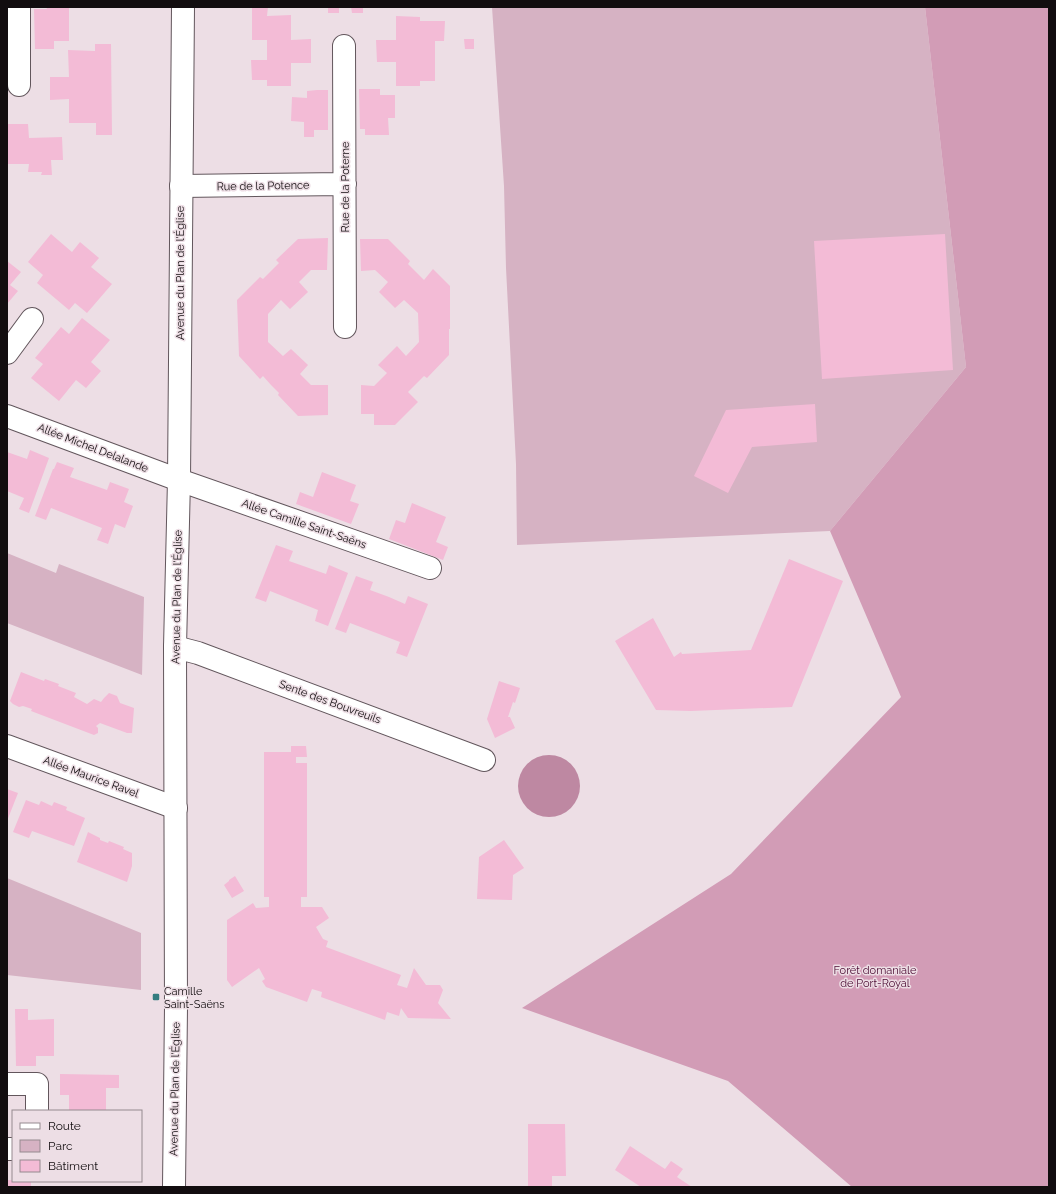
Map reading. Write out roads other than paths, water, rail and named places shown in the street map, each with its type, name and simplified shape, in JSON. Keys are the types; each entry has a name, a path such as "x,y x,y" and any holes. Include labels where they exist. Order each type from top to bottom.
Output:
{"street":[{"path":"19,85 20,7"},
{"name":"Avenue du Plan de l'Église","path":"174,1187 176,1034 175,647 179,480 183,7"},
{"name":"Rue de la Poterne","path":"344,46 345,328"},
{"name":"Rue de la Potence","path":"181,186 345,184"},
{"path":"7,353 32,319"},
{"name":"Allée Michel Delalande","path":"7,416 179,480"},
{"name":"Allée Camille Saint-Saëns","path":"179,480 430,568"},
{"name":"Sente des Bouvreuils","path":"175,647 198,653 484,760"},
{"name":"Allée Maurice Ravel","path":"7,746 176,808"},
{"path":"7,1084 37,1084 37,1110"}],"place":[{"name":"Camille Saint-Saëns","path":"156,997"}],"park label":[{"name":"Forêt domaniale de Port-Royal","path":"875,976"}]}
